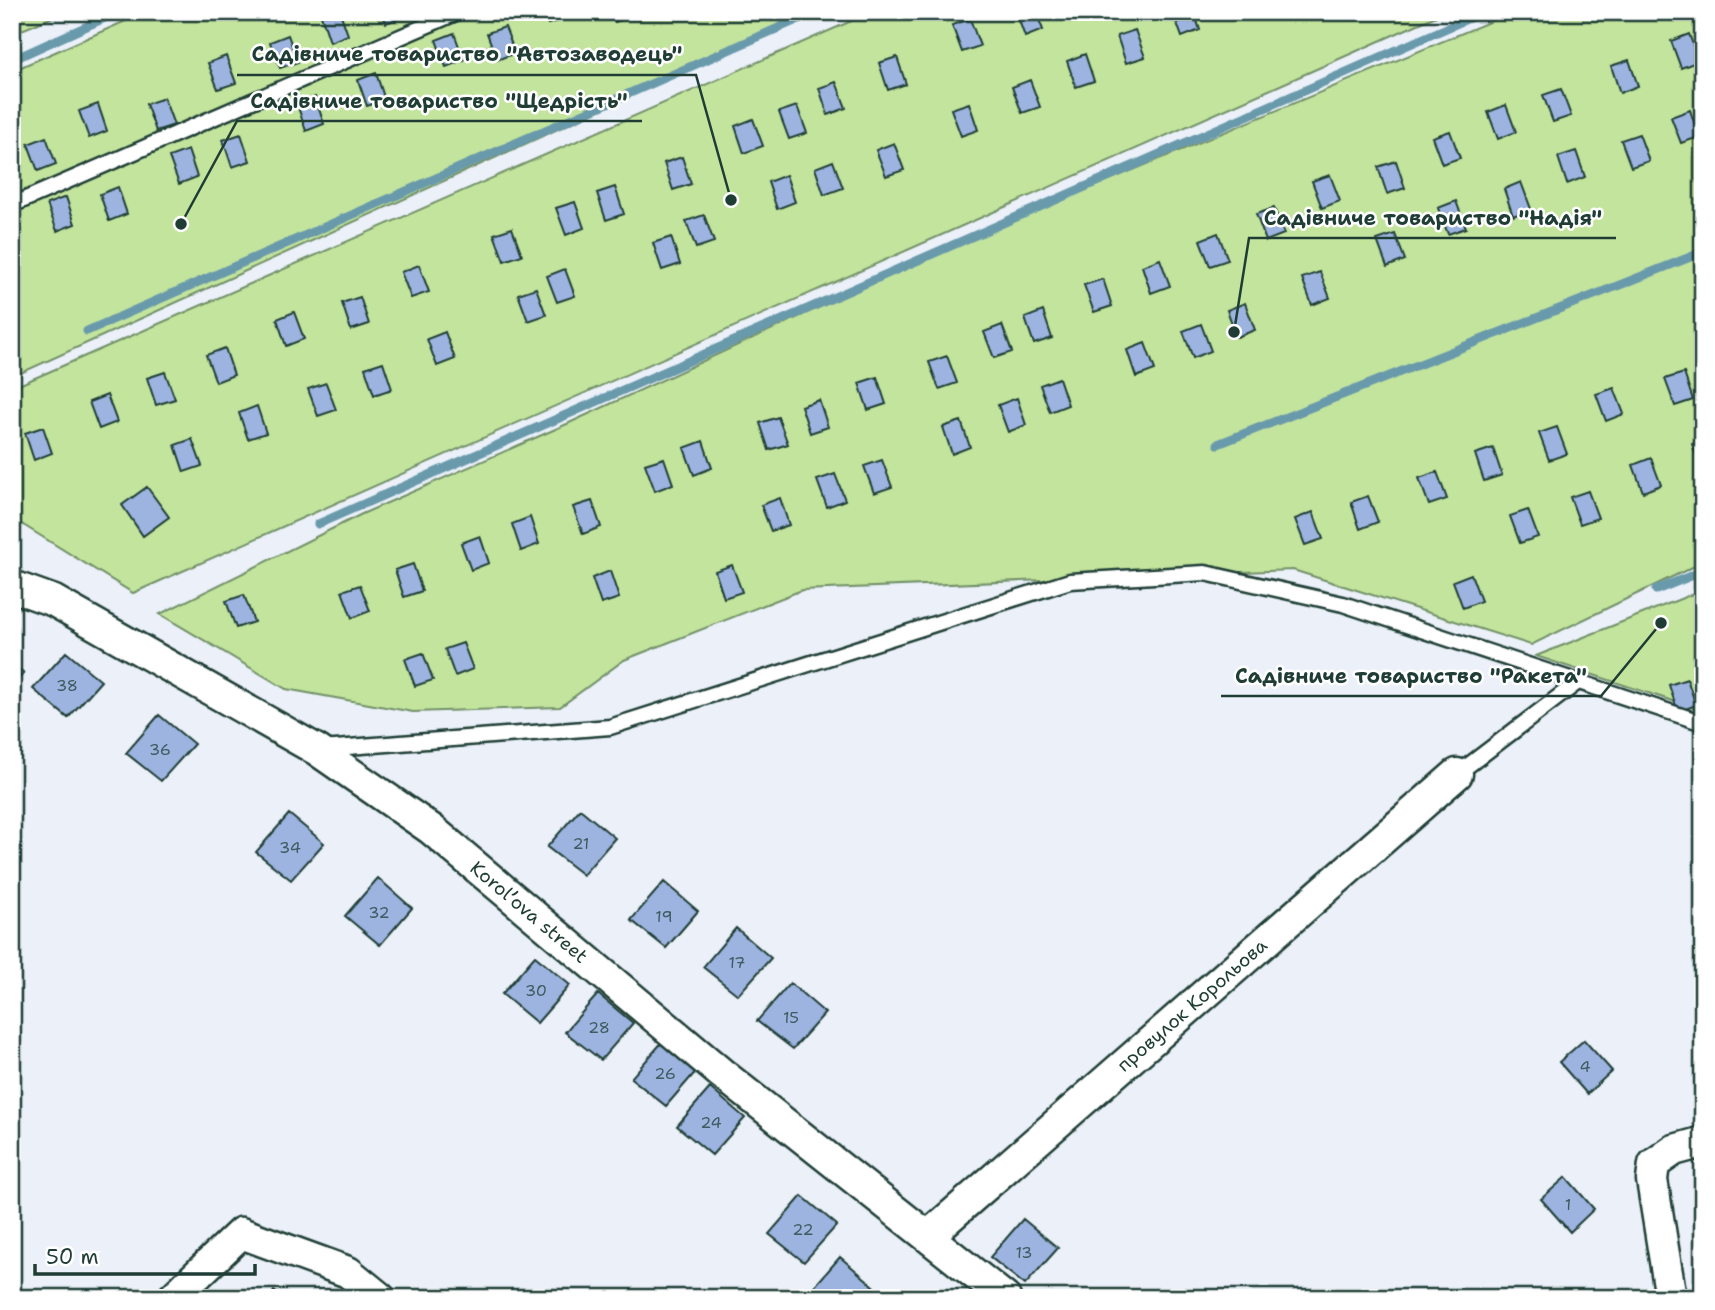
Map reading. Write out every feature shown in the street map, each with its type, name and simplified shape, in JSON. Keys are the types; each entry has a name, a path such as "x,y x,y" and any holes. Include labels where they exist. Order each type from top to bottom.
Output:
{"street":[{"name":"Korolʹova street","path":"12,586 54,601 317,750 431,829 721,1073 1005,1298"},
{"name":"провулок Корольова","path":"928,1236 1457,774"},
{"path":"1671,1298 1652,1180 1654,1164 1674,1150 1703,1142"},
{"path":"173,1298 241,1233 348,1272 380,1298"}],"lane":[{"path":"12,205 458,12"},
{"path":"317,750 610,726 1070,581 1191,573 1205,573 1343,604 1703,723"},
{"path":"1457,774 1578,682"}],"green space":[{"path":"12,12 65,12 12,34"},
{"path":"146,12 816,12 12,377 12,71"},
{"path":"872,12 1445,12 133,593 12,518 12,388"},
{"path":"1513,12 1703,12 1703,562 1531,645 1293,570 802,590 624,660 560,707 413,712 286,689 160,614 362,514 567,424 963,241"},
{"path":"1703,590 1703,711 1536,656"}],"building":[{"path":"340,12 348,35 330,42 321,15"},
{"path":"382,12 402,12 404,17 386,23"},
{"path":"544,12 565,12 567,18 548,24"},
{"path":"611,12 632,12 633,16 615,22"},
{"path":"1016,12 1036,12 1043,30 1025,37"},
{"path":"1173,12 1194,12 1200,30 1182,37"},
{"path":"970,19 980,46 962,52 952,25"},
{"path":"505,27 515,53 497,60 487,33"},
{"path":"1135,30 1145,57 1126,63 1117,36"},
{"path":"454,33 464,60 446,67 436,40"},
{"path":"1689,34 1699,61 1681,68 1671,41"},
{"path":"288,35 298,62 280,68 270,42"},
{"path":"1085,54 1094,81 1076,87 1067,61"},
{"path":"226,56 236,83 218,89 208,63"},
{"path":"897,57 906,84 888,90 879,63"},
{"path":"1629,60 1638,86 1620,93 1611,66"},
{"path":"376,73 385,100 367,106 358,80"},
{"path":"1030,80 1040,107 1022,113 1012,87"},
{"path":"836,82 846,108 828,115 819,88"},
{"path":"1561,89 1571,116 1553,122 1543,95"},
{"path":"315,97 324,124 306,131 297,104"},
{"path":"164,98 174,125 156,131 146,104"},
{"path":"969,103 978,130 961,136 951,109"},
{"path":"98,104 107,131 89,138 79,111"},
{"path":"1506,105 1516,132 1498,139 1488,112"},
{"path":"797,106 807,133 789,139 779,112"},
{"path":"1690,110 1699,137 1681,143 1671,117"},
{"path":"753,119 763,146 744,153 735,126"},
{"path":"1450,131 1460,158 1442,164 1432,137"},
{"path":"241,134 250,161 232,167 223,140"},
{"path":"1639,134 1649,161 1631,167 1621,140"},
{"path":"46,137 56,164 38,171 28,144"},
{"path":"894,143 904,170 886,176 876,150"},
{"path":"188,150 197,177 179,184 169,157"},
{"path":"1576,151 1585,177 1567,184 1558,157"},
{"path":"682,157 691,184 673,190 664,163"},
{"path":"833,161 843,188 824,195 815,168"},
{"path":"1396,161 1405,188 1387,194 1378,167"},
{"path":"786,175 795,202 777,209 768,182"},
{"path":"1330,175 1340,201 1322,208 1312,181"},
{"path":"1521,182 1531,209 1513,216 1504,189"},
{"path":"118,187 127,214 109,221 100,194"},
{"path":"615,187 624,214 606,220 597,193"},
{"path":"66,197 75,224 57,231 47,204"},
{"path":"1456,201 1466,228 1448,234 1438,208"},
{"path":"575,202 584,228 566,235 556,208"},
{"path":"1274,208 1284,234 1266,241 1256,214"},
{"path":"704,215 714,242 696,248 686,221"},
{"path":"512,228 522,255 504,261 494,234"},
{"path":"1218,233 1228,260 1210,266 1200,240"},
{"path":"1395,234 1405,260 1387,267 1377,240"},
{"path":"671,237 680,264 662,270 653,243"},
{"path":"1160,259 1170,286 1151,293 1142,266"},
{"path":"419,265 429,292 411,298 401,272"},
{"path":"565,269 575,296 557,302 547,276"},
{"path":"1320,272 1330,298 1312,305 1302,278"},
{"path":"1103,279 1112,306 1094,312 1084,285"},
{"path":"536,288 546,315 528,321 518,294"},
{"path":"360,297 369,324 351,330 342,303"},
{"path":"1245,303 1255,330 1237,337 1227,310"},
{"path":"1043,311 1052,338 1034,344 1025,318"},
{"path":"294,312 304,339 286,346 277,319"},
{"path":"1201,324 1211,351 1193,358 1183,331"},
{"path":"1002,325 1012,352 994,358 984,332"},
{"path":"445,332 455,359 437,366 427,339"},
{"path":"1145,343 1155,370 1136,377 1127,350"},
{"path":"225,348 234,375 216,382 206,355"},
{"path":"947,356 957,383 939,389 929,362"},
{"path":"383,362 392,389 374,395 365,368"},
{"path":"165,372 175,399 156,405 147,378"},
{"path":"1684,373 1693,400 1675,406 1665,379"},
{"path":"877,377 886,404 868,410 859,383"},
{"path":"1059,378 1068,405 1050,412 1040,385"},
{"path":"326,383 336,410 318,416 308,389"},
{"path":"1614,388 1624,414 1606,421 1596,394"},
{"path":"107,395 117,422 99,429 89,402"},
{"path":"1017,398 1026,425 1008,432 998,405"},
{"path":"819,400 828,427 810,433 801,406"},
{"path":"257,406 266,433 248,439 239,413"},
{"path":"778,417 788,444 769,450 760,423"},
{"path":"961,421 970,447 952,454 943,427"},
{"path":"43,427 52,453 34,460 25,433"},
{"path":"1557,427 1567,454 1549,460 1539,433"},
{"path":"192,439 202,466 184,472 175,445"},
{"path":"1703,440 1703,470 1702,471 1692,444"},
{"path":"703,441 712,468 694,475 684,448"},
{"path":"1493,448 1502,475 1484,481 1475,454"},
{"path":"664,458 673,484 655,491 645,464"},
{"path":"1651,458 1661,485 1643,492 1633,465"},
{"path":"882,460 892,487 874,493 864,466"},
{"path":"1437,472 1447,499 1429,505 1419,478"},
{"path":"835,474 845,500 827,507 817,480"},
{"path":"147,487 169,517 143,536 122,505"},
{"path":"1588,491 1598,518 1580,524 1570,497"},
{"path":"1368,496 1378,522 1360,529 1351,502"},
{"path":"780,498 789,525 771,531 761,505"},
{"path":"592,501 601,527 583,534 573,507"},
{"path":"1528,510 1538,537 1520,543 1510,516"},
{"path":"1313,512 1323,539 1305,545 1295,519"},
{"path":"530,517 539,544 521,551 512,524"},
{"path":"480,536 489,563 471,570 461,543"},
{"path":"413,564 422,591 404,597 395,570"},
{"path":"732,565 742,592 724,598 715,571"},
{"path":"610,571 619,598 601,604 592,578"},
{"path":"1471,574 1481,601 1463,608 1453,581"},
{"path":"360,585 370,611 352,618 342,591"},
{"path":"244,595 254,622 236,628 226,601"},
{"path":"463,643 473,669 455,676 445,649"},
{"path":"66,652 101,681 68,718 33,689"},
{"path":"423,653 433,680 415,686 405,659"},
{"path":"12,664 24,673 12,686"},
{"path":"1687,679 1696,705 1678,712 1669,685"},
{"path":"159,715 194,744 161,781 126,753"},
{"path":"580,809 615,838 583,875 547,847"},
{"path":"289,814 324,843 291,880 256,852"},
{"path":"378,878 412,908 380,945 345,916"},
{"path":"664,882 698,911 666,948 631,920"},
{"path":"736,928 771,958 738,995 703,967"},
{"path":"535,956 570,985 537,1023 502,994"},
{"path":"790,983 825,1013 793,1049 757,1021"},
{"path":"598,994 633,1023 601,1060 565,1032"},
{"path":"664,1040 698,1069 666,1106 631,1078"},
{"path":"1584,1040 1612,1071 1587,1094 1559,1062"},
{"path":"710,1088 745,1118 712,1155 677,1126"},
{"path":"1566,1177 1594,1209 1570,1232 1541,1199"},
{"path":"802,1196 837,1225 804,1262 769,1234"},
{"path":"1023,1219 1058,1248 1025,1285 990,1257"},
{"path":"840,1257 874,1286 865,1298 810,1298 807,1295"},
{"path":"274,1291 284,1298 270,1298"}],"waterway":[{"path":"12,60 118,12"},
{"path":"87,331 815,12"},
{"path":"318,524 1483,12"},
{"path":"1218,444 1703,252"},
{"path":"1656,590 1703,571"}],"place":[{"name":"Садівниче товариство \"Автозаводець\"","path":"731,200"},
{"name":"Садівниче товариство \"Щедрість\"","path":"181,224"},
{"name":"Садівниче товариство \"Надія\"","path":"1234,332"},
{"name":"Садівниче товариство \"Ракета\"","path":"1661,623"}]}
